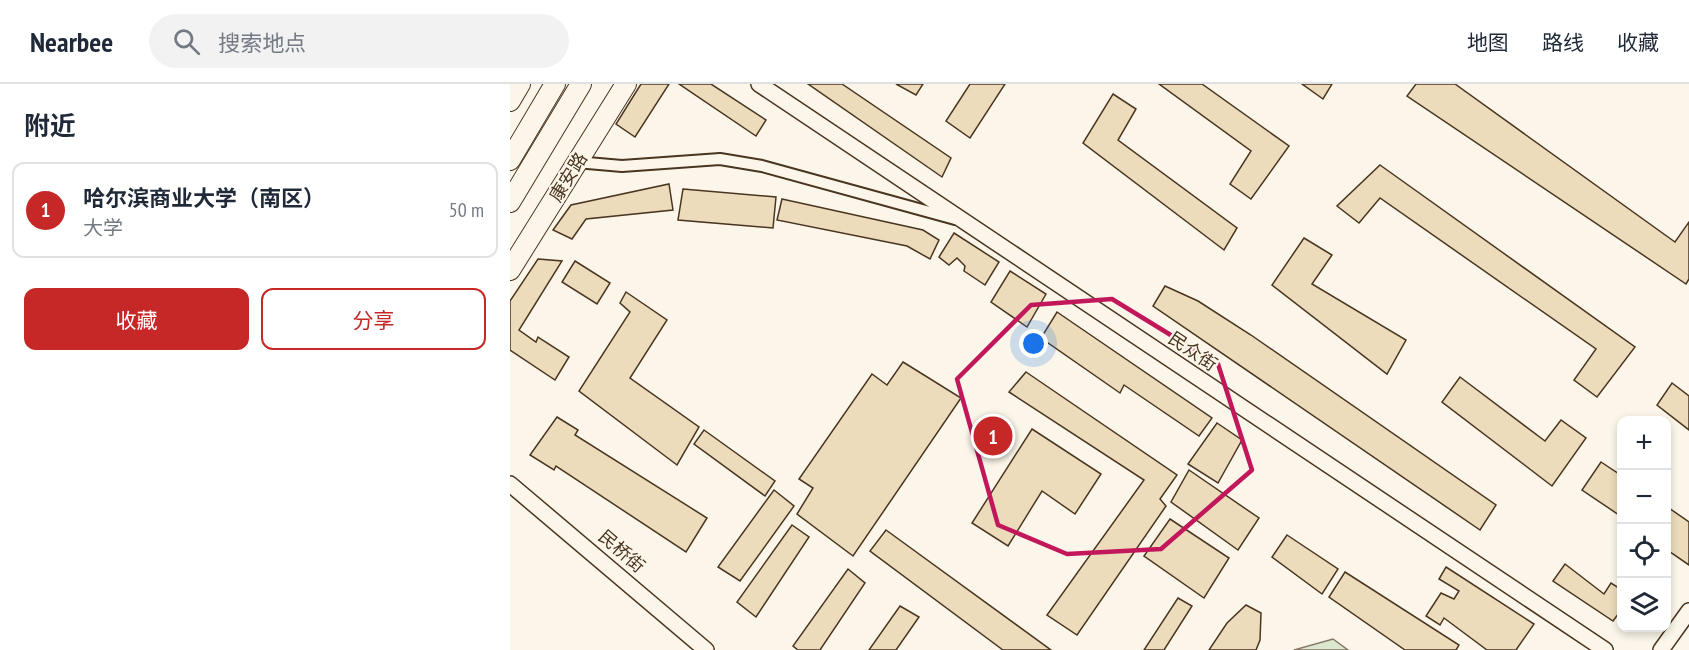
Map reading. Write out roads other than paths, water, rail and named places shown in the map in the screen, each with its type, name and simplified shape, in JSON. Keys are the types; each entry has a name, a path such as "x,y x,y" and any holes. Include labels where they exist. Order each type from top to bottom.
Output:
{"highway":[{"path":"510,101 520,84"},
{"path":"510,160 555,84"},
{"path":"510,202 581,84"},
{"name":"康安路","path":"510,270 626,84"}],"main road":[{"name":"民众街","path":"759,84 1605,650"},
{"name":"民桥街","path":"510,484 706,650"},
{"path":"1661,650 1689,611"}],"street":[{"path":"576,162 622,166 720,159 762,166 963,222"}],"place":[{"name":"哈尔滨商业大学（南区）","path":"993,436"}]}
